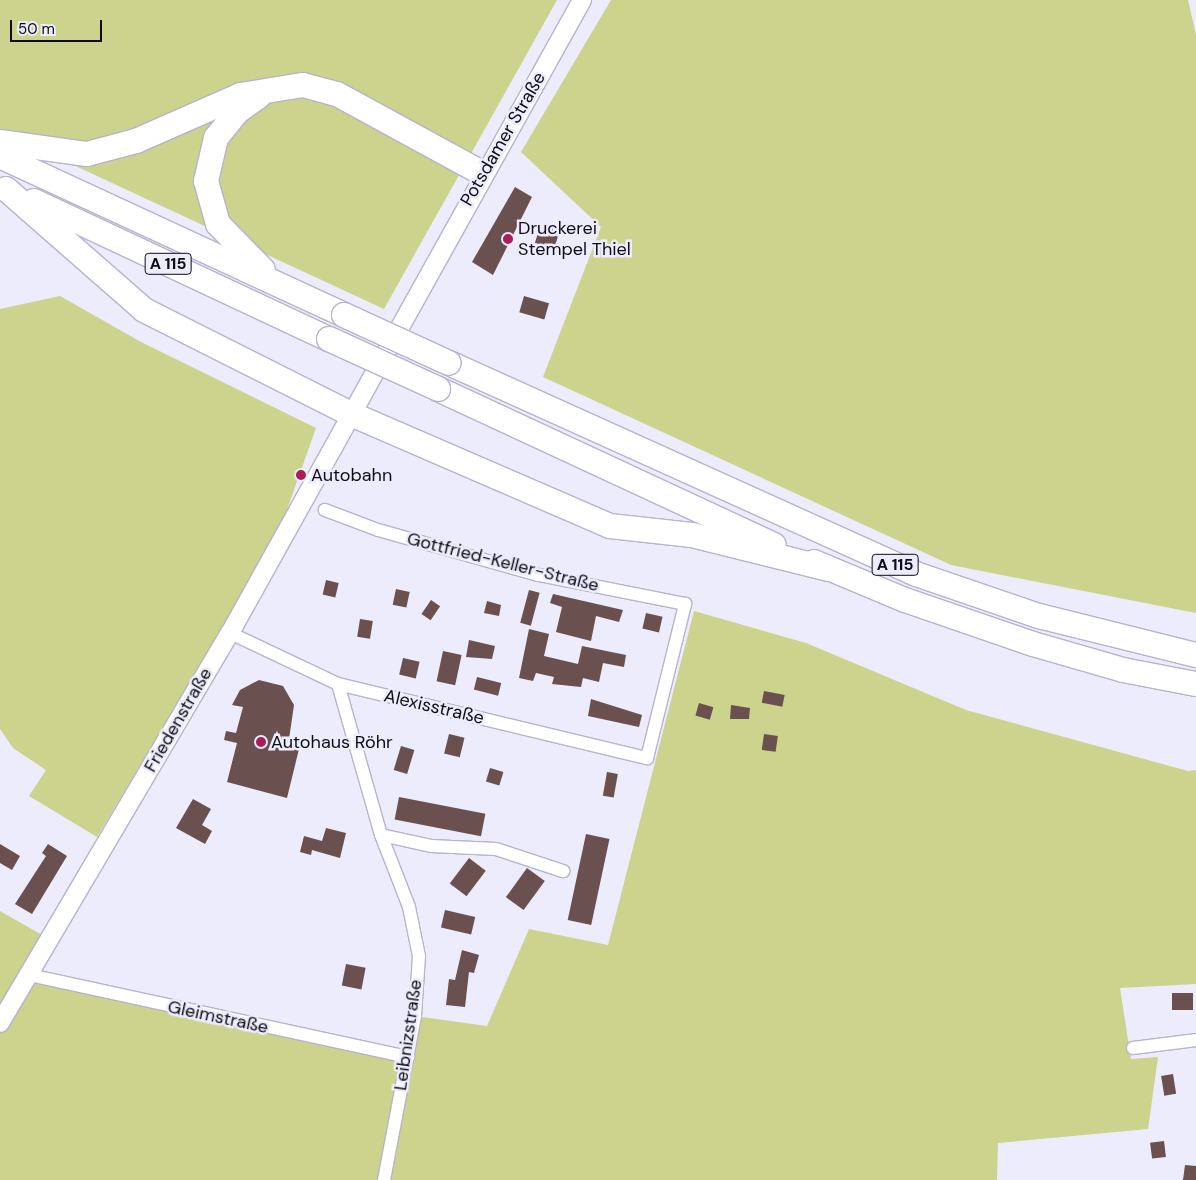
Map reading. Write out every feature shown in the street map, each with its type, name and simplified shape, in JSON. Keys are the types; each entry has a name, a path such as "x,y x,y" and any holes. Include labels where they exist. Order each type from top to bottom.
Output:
{"highway":[{"path":"0,142 51,152 108,150 222,102 269,89 303,85 337,94 482,173"},
{"path":"269,89 226,124 211,152 206,181 218,224 277,283"},
{"name":"A 115","path":"0,156 449,363 916,574 1039,616 1196,655"},
{"path":"3,187 144,310 351,414 601,523 692,535 828,569"},
{"name":"A 115","path":"3,187 828,569 1033,644 1122,670 1196,684"}],"main road":[{"name":"Potsdamer Straße","path":"351,414 482,173 582,0"},
{"name":"Friedenstraße","path":"0,1022 230,633 351,414"}],"street":[{"name":"Gottfried-Keller-Straße","path":"324,510 378,530 538,575 685,604 648,758"},
{"name":"Alexisstraße","path":"230,633 338,684 648,758"},
{"name":"Leibnizstraße","path":"338,684 381,835 409,907 419,956 408,1057 384,1180"},
{"path":"381,835 431,846 496,849 563,870"},
{"name":"Gleimstraße","path":"28,975 408,1057"},
{"path":"1133,1048 1196,1040"}],"green space":[{"path":"0,0 557,0 384,309 0,131"},
{"path":"611,0 1188,0 1196,35 1196,613 951,565 543,377 601,227 521,152"},
{"path":"60,296 141,342 316,428 278,535 97,837 29,796 46,770 13,748 0,729 0,309"},
{"path":"694,611 806,643 966,710 1188,771 1196,770 1196,984 1120,988 1131,1059 1158,1057 1148,1129 998,1143 997,1180 0,1180 0,911 58,944 38,978 408,1057 415,1016 487,1026 529,929 608,945"}],"building":[{"path":"515,187 532,197 493,275 472,262"},
{"path":"541,224 560,230 554,249 535,243"},
{"path":"524,296 549,303 544,320 519,312"},
{"path":"326,580 339,583 335,598 323,595"},
{"path":"396,589 410,592 406,608 393,605"},
{"path":"529,590 540,593 531,626 520,623"},
{"path":"553,594 623,610 619,622 596,616 591,641 556,632 562,607 550,603"},
{"path":"431,600 440,606 431,620 421,614"},
{"path":"487,601 501,605 499,616 484,613"},
{"path":"646,613 663,617 659,632 642,629"},
{"path":"360,619 373,621 370,639 357,637"},
{"path":"529,629 549,634 544,656 578,664 582,646 626,655 624,667 603,663 599,682 583,678 581,687 552,684 554,677 536,673 533,681 519,678"},
{"path":"469,640 495,646 492,659 466,657"},
{"path":"443,651 462,655 455,685 437,681"},
{"path":"403,658 420,662 416,678 399,675"},
{"path":"477,677 501,683 498,696 474,690"},
{"path":"259,680 283,686 294,705 288,746 299,749 287,798 227,782 237,743 224,740 226,731 236,733 243,707 232,705 240,690"},
{"path":"764,691 785,695 782,707 762,703"},
{"path":"591,699 642,715 639,727 588,716"},
{"path":"699,703 713,707 710,720 695,715"},
{"path":"731,705 750,708 749,719 730,719"},
{"path":"449,734 465,738 460,757 444,753"},
{"path":"764,734 778,736 776,752 762,750"},
{"path":"401,746 414,750 407,774 394,770"},
{"path":"490,768 503,772 499,785 486,781"},
{"path":"607,772 618,774 614,798 603,796"},
{"path":"399,797 485,814 481,836 395,820"},
{"path":"193,799 211,809 202,825 212,831 205,844 176,828"},
{"path":"326,828 346,833 340,858 312,850 311,855 300,852 304,836 322,841"},
{"path":"586,834 609,839 591,925 568,920"},
{"path":"0,844 20,856 12,870 0,863"},
{"path":"48,844 67,856 32,914 15,904 46,856 42,853"},
{"path":"469,858 486,871 467,896 450,884"},
{"path":"527,868 545,881 524,910 506,897"},
{"path":"445,910 475,917 471,935 441,928"},
{"path":"462,950 479,955 474,973 469,972 465,1007 446,1005 449,979 455,980"},
{"path":"346,964 366,968 361,989 342,986"},
{"path":"1172,993 1193,993 1193,1010 1172,1010"},
{"path":"1173,1074 1176,1094 1164,1096 1161,1076"},
{"path":"1164,1141 1166,1157 1152,1159 1150,1143"},
{"path":"1185,1165 1196,1166 1196,1180 1183,1180"}],"place":[{"name":"Druckerei Stempel Thiel","path":"508,239"},
{"name":"Autobahn","path":"301,475"},
{"name":"Autohaus Röhr","path":"261,742"}]}
